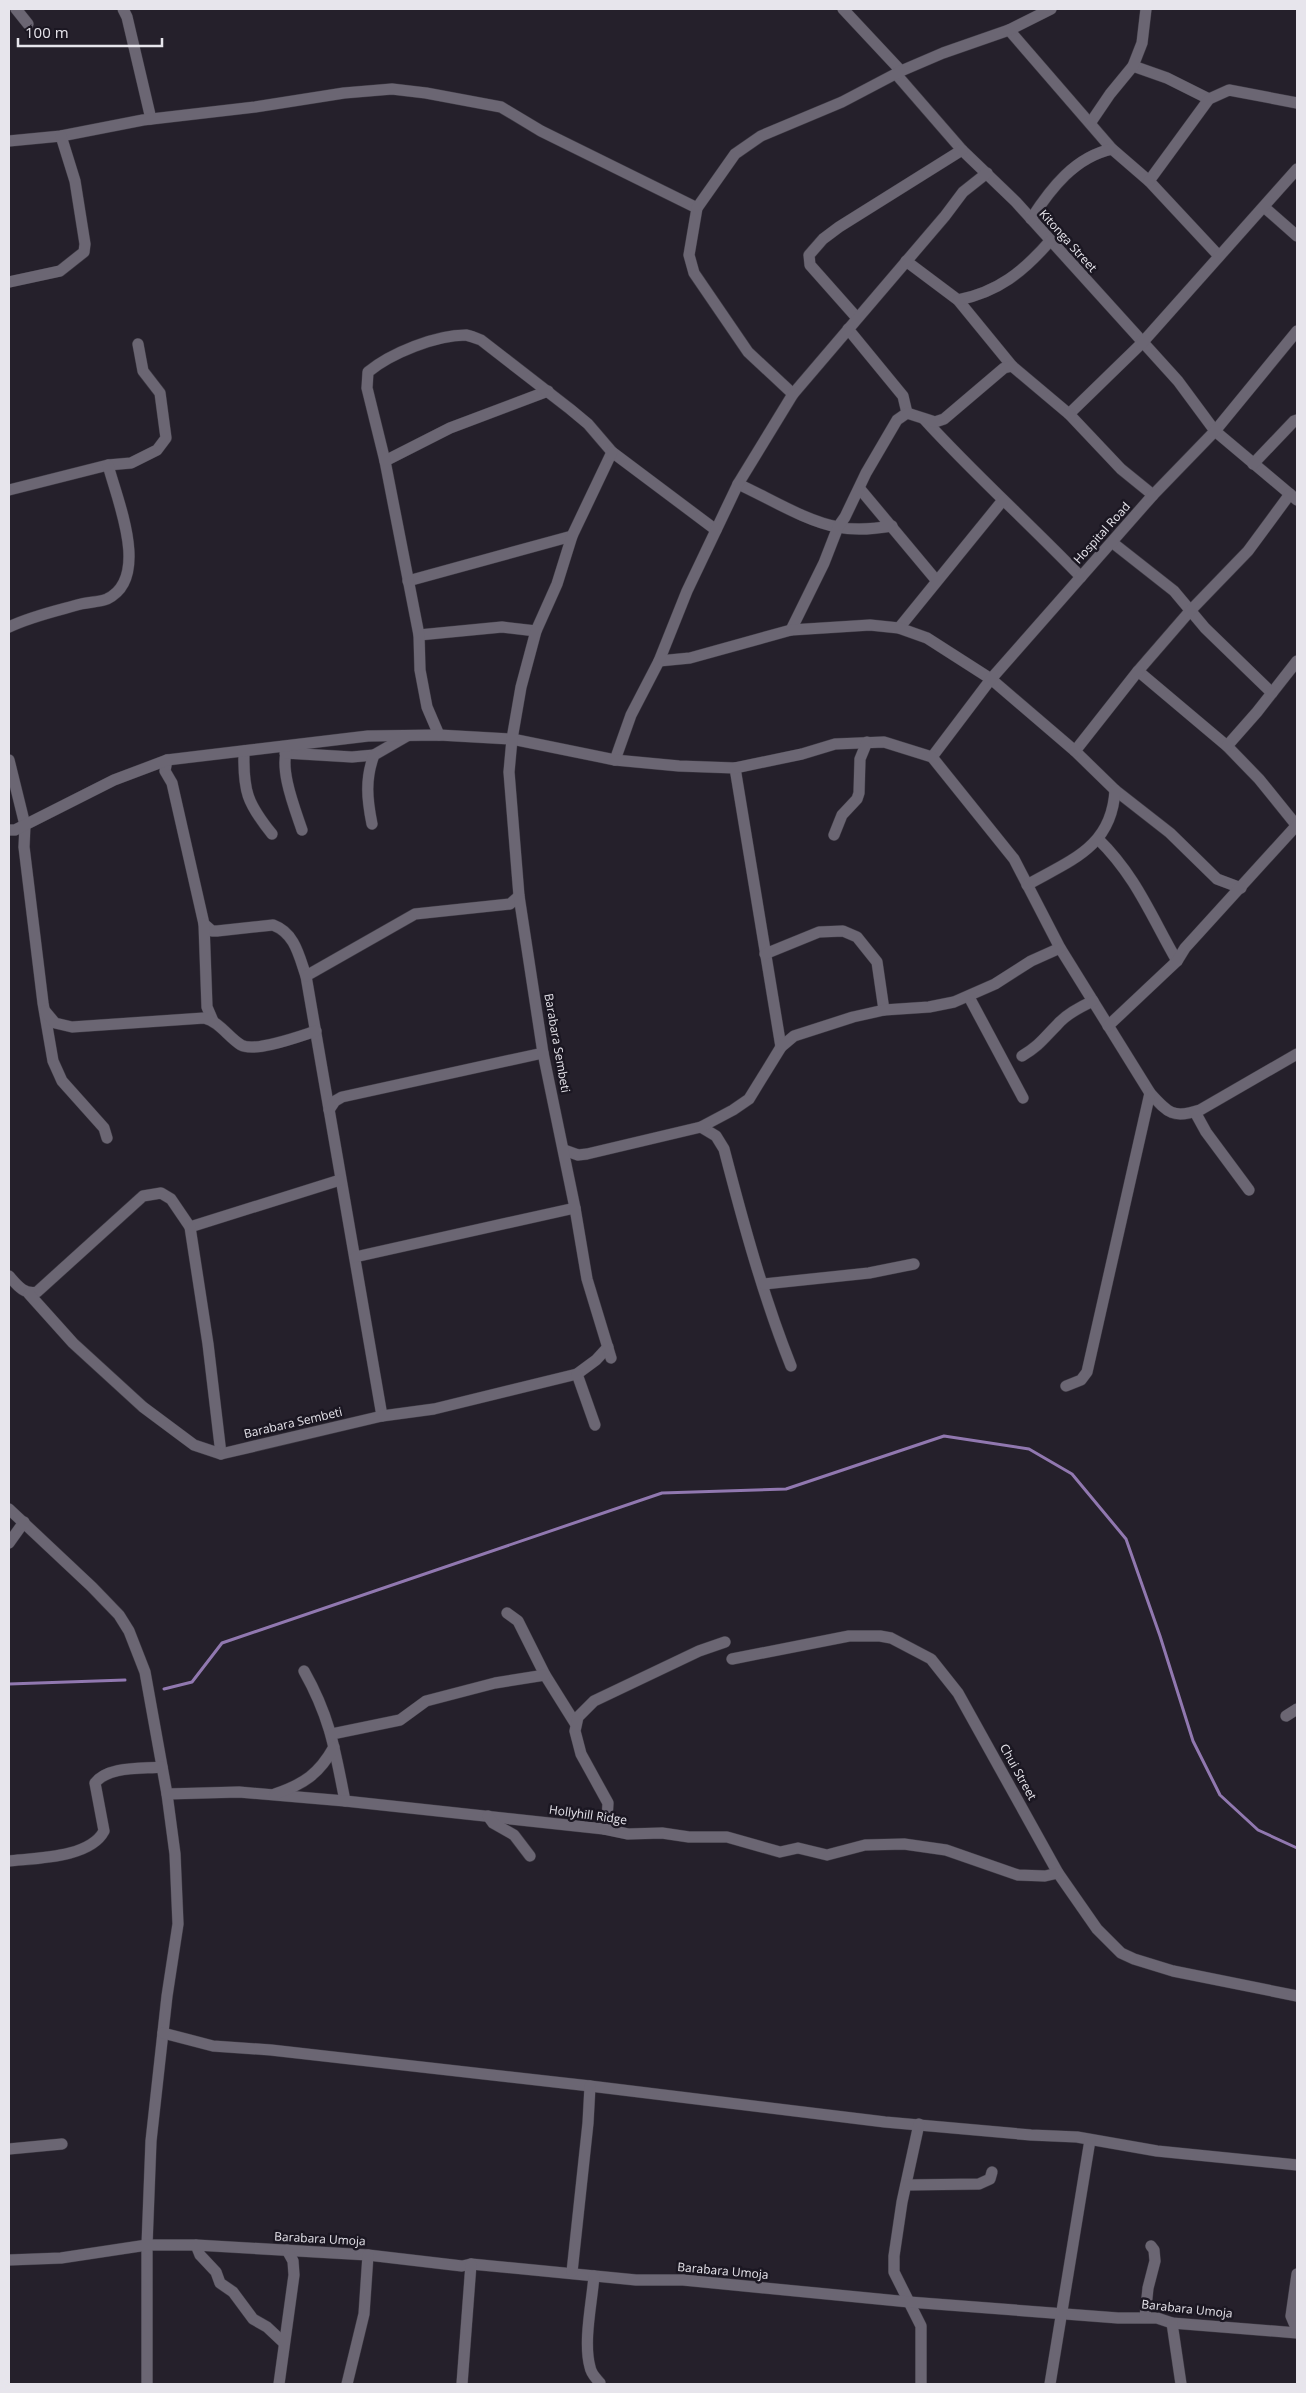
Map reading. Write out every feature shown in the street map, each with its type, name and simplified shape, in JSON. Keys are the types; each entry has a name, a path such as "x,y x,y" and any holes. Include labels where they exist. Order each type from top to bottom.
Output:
{"street":[{"path":"16,9 28,24"},
{"path":"123,9 127,17 152,119"},
{"name":"Kitonga Street","path":"843,9 899,73 962,150 987,173 1031,220 1178,381 1215,431 1294,497"},
{"path":"793,394 748,352 694,273 689,255 697,208 735,154 761,136 842,102 943,53 1009,30 1051,9"},
{"path":"1091,122 1110,94 1133,66 1142,43 1146,9"},
{"path":"1009,30 1112,148 1149,181 1219,256"},
{"path":"1133,66 1167,78 1209,99"},
{"path":"9,140 61,136 152,119 255,107 344,93 392,89 426,93 501,107 541,131 573,145 697,208"},
{"path":"1149,181 1209,99 1229,90 1297,103"},
{"path":"9,282 60,271 84,252 85,244 75,181 61,136"},
{"path":"1031,220 1046,196 1066,174 1086,158 1097,152 1112,148"},
{"path":"857,318 810,265 809,255 823,239 839,227 962,150"},
{"path":"1069,414 1142,342 1297,169"},
{"path":"615,760 631,715 659,662 687,591 738,484 793,394 963,192 987,173"},
{"path":"1264,206 1297,236"},
{"path":"958,300 981,295 1003,284 1050,241"},
{"path":"906,261 958,300 1012,366 1069,414 1121,469 1153,495"},
{"path":"848,328 904,396 906,413"},
{"name":"Hospital Road","path":"932,757 990,679 1113,543 1153,495 1215,431 1297,331"},
{"path":"439,735 427,707 420,670 419,635 385,461 367,388 368,372 396,354 428,343 468,335 481,340 588,424 612,452 716,530"},
{"path":"9,490 108,466 131,463 157,450 166,438 160,393 143,371 138,344"},
{"path":"906,413 935,422 944,419 993,376 1012,366"},
{"path":"385,461 450,428 548,391"},
{"path":"791,630 824,563 838,527 860,489 866,473 897,420 906,413"},
{"path":"923,419 967,466 1028,523 1081,577"},
{"path":"1253,464 1297,420"},
{"name":"Barabara Sembeti","path":"221,1454 382,1416 434,1409 577,1374 609,1353 587,1278 576,1208 543,1054 519,896 509,772 512,740 521,687 536,631 557,584 572,536 612,452"},
{"path":"9,627 30,618 107,599 123,586 129,574 130,550 108,466"},
{"path":"738,484 816,520 838,527 865,530 892,526"},
{"path":"860,489 936,580"},
{"path":"1074,751 1138,671 1190,611 1248,551 1294,497"},
{"path":"899,628 936,580 955,561 1003,500"},
{"path":"408,581 572,536"},
{"path":"1113,543 1174,591 1190,611 1272,693"},
{"path":"659,662 690,658 791,630 870,625 899,628 927,638 990,679 1074,751 1115,790 1170,833 1217,879 1240,888"},
{"path":"419,635 502,627 536,631"},
{"path":"1227,746 1297,661"},
{"path":"1108,1026 1177,961 1185,948 1297,825 1259,779 1227,746 1138,671"},
{"path":"287,749 352,757 374,755 408,735"},
{"path":"9,830 15,830 114,780 167,760 244,751 287,749 368,736 439,735 512,740 615,760 679,766 735,768 802,754 835,744 884,742 932,757 1014,859 1060,948 1150,1093 1166,1111 1183,1116 1195,1112 1297,1054"},
{"path":"834,835 842,815 857,800 860,759 867,742"},
{"path":"287,749 288,788 302,830"},
{"path":"244,751 243,772 247,797 253,810 272,834"},
{"path":"372,824 367,797 368,778 374,755"},
{"path":"9,760 25,825 24,847 45,1010 57,1071 69,1090 104,1128 107,1138"},
{"path":"167,760 165,771 172,783 204,924 207,1007 212,1020"},
{"path":"735,768 781,1047"},
{"path":"1028,885 1080,855 1098,839 1108,824 1114,806 1115,790"},
{"path":"1098,839 1119,859 1139,888 1152,918 1177,961"},
{"path":"306,976 415,914 510,904 519,896"},
{"path":"204,924 212,931 273,925 281,928 290,936 296,948 306,976 382,1416"},
{"path":"765,954 819,932 834,930 850,934 857,938 877,962 884,1010"},
{"path":"564,1150 578,1155 587,1154 701,1127 749,1099 781,1047 794,1036 853,1017 884,1010 929,1008 968,997 995,984 1031,961 1060,948"},
{"path":"968,997 1023,1098"},
{"path":"1022,1056 1040,1045 1057,1024 1078,1008 1093,1001"},
{"path":"45,1010 55,1022 72,1027 204,1018 212,1020 247,1047 258,1047 316,1031"},
{"path":"329,1110 335,1101 342,1097 543,1054"},
{"path":"1066,1386 1081,1380 1087,1372 1150,1093"},
{"path":"1195,1112 1206,1132 1249,1190"},
{"path":"701,1127 716,1136 724,1149 750,1248 764,1284 774,1324 791,1366"},
{"path":"190,1227 340,1180"},
{"path":"9,1276 29,1294 73,1343 144,1407 194,1445 221,1454 208,1344 190,1227 171,1199 165,1194 154,1192 143,1196 43,1289 29,1294"},
{"path":"356,1257 576,1208"},
{"path":"764,1284 869,1273 914,1264"},
{"path":"577,1374 594,1425"},
{"path":"9,1509 92,1587 119,1615 129,1631 145,1672 167,1794 175,1854 178,1924 151,2141 147,2245 147,2384"},
{"path":"9,1543 24,1522"},
{"path":"507,1612 518,1621 545,1675 575,1723"},
{"name":"Chui Street","path":"732,1659 849,1636 891,1638 930,1659 958,1693 1058,1873 1097,1929 1121,1953 1173,1971 1297,1996"},
{"path":"604,1829 607,1820 608,1803 581,1754 575,1731 575,1723 578,1717 594,1701 700,1651 725,1642"},
{"path":"304,1671 319,1699 332,1734 345,1801"},
{"path":"332,1734 400,1720 426,1701 494,1683 545,1675"},
{"path":"1286,1716 1297,1709"},
{"path":"270,1796 297,1787 305,1782 324,1764 334,1747"},
{"path":"9,1861 65,1854 80,1850 101,1836 104,1830 95,1783 101,1776 109,1773 162,1767"},
{"name":"Hollyhill Ridge","path":"167,1794 239,1792 488,1816 604,1829 628,1834 662,1833 689,1837 727,1837 780,1852 798,1848 826,1854 865,1845 904,1844 946,1850 1018,1874 1045,1876 1058,1873"},
{"path":"488,1816 493,1823 514,1834 530,1856"},
{"path":"163,2033 213,2046 271,2050 590,2086 885,2122 1031,2135 1077,2137 1157,2151 1297,2166"},
{"path":"572,2272 590,2086"},
{"path":"918,2124 894,2256 894,2272 921,2326 921,2384"},
{"path":"1050,2384 1090,2140"},
{"path":"9,2149 62,2144"},
{"path":"906,2185 979,2184 990,2179 992,2172"},
{"name":"Barabara Umoja","path":"9,2260 61,2258 147,2245 196,2245 287,2250 368,2255 462,2266 471,2264 572,2272 636,2280 683,2280 909,2302 1061,2312 1118,2318 1145,2317 1157,2318 1172,2323 1297,2332"},
{"path":"196,2245 200,2254 216,2272 220,2283 233,2292 253,2319 267,2327 284,2343"},
{"path":"1145,2317 1148,2288 1155,2261 1154,2250 1151,2246"},
{"path":"279,2384 294,2275 293,2261 287,2250"},
{"path":"347,2384 364,2314 368,2255"},
{"path":"462,2384 471,2264"},
{"path":"1297,2274 1291,2316 1297,2332"},
{"path":"594,2276 588,2341 589,2366 598,2382"},
{"path":"1172,2323 1181,2384"}],"waterway":[{"path":"164,1689 192,1682 222,1643 662,1493 786,1489 944,1436 1029,1449 1072,1474 1126,1539 1160,1636 1193,1741 1220,1795 1258,1830 1297,1848"},
{"path":"9,1684 125,1680"}]}
